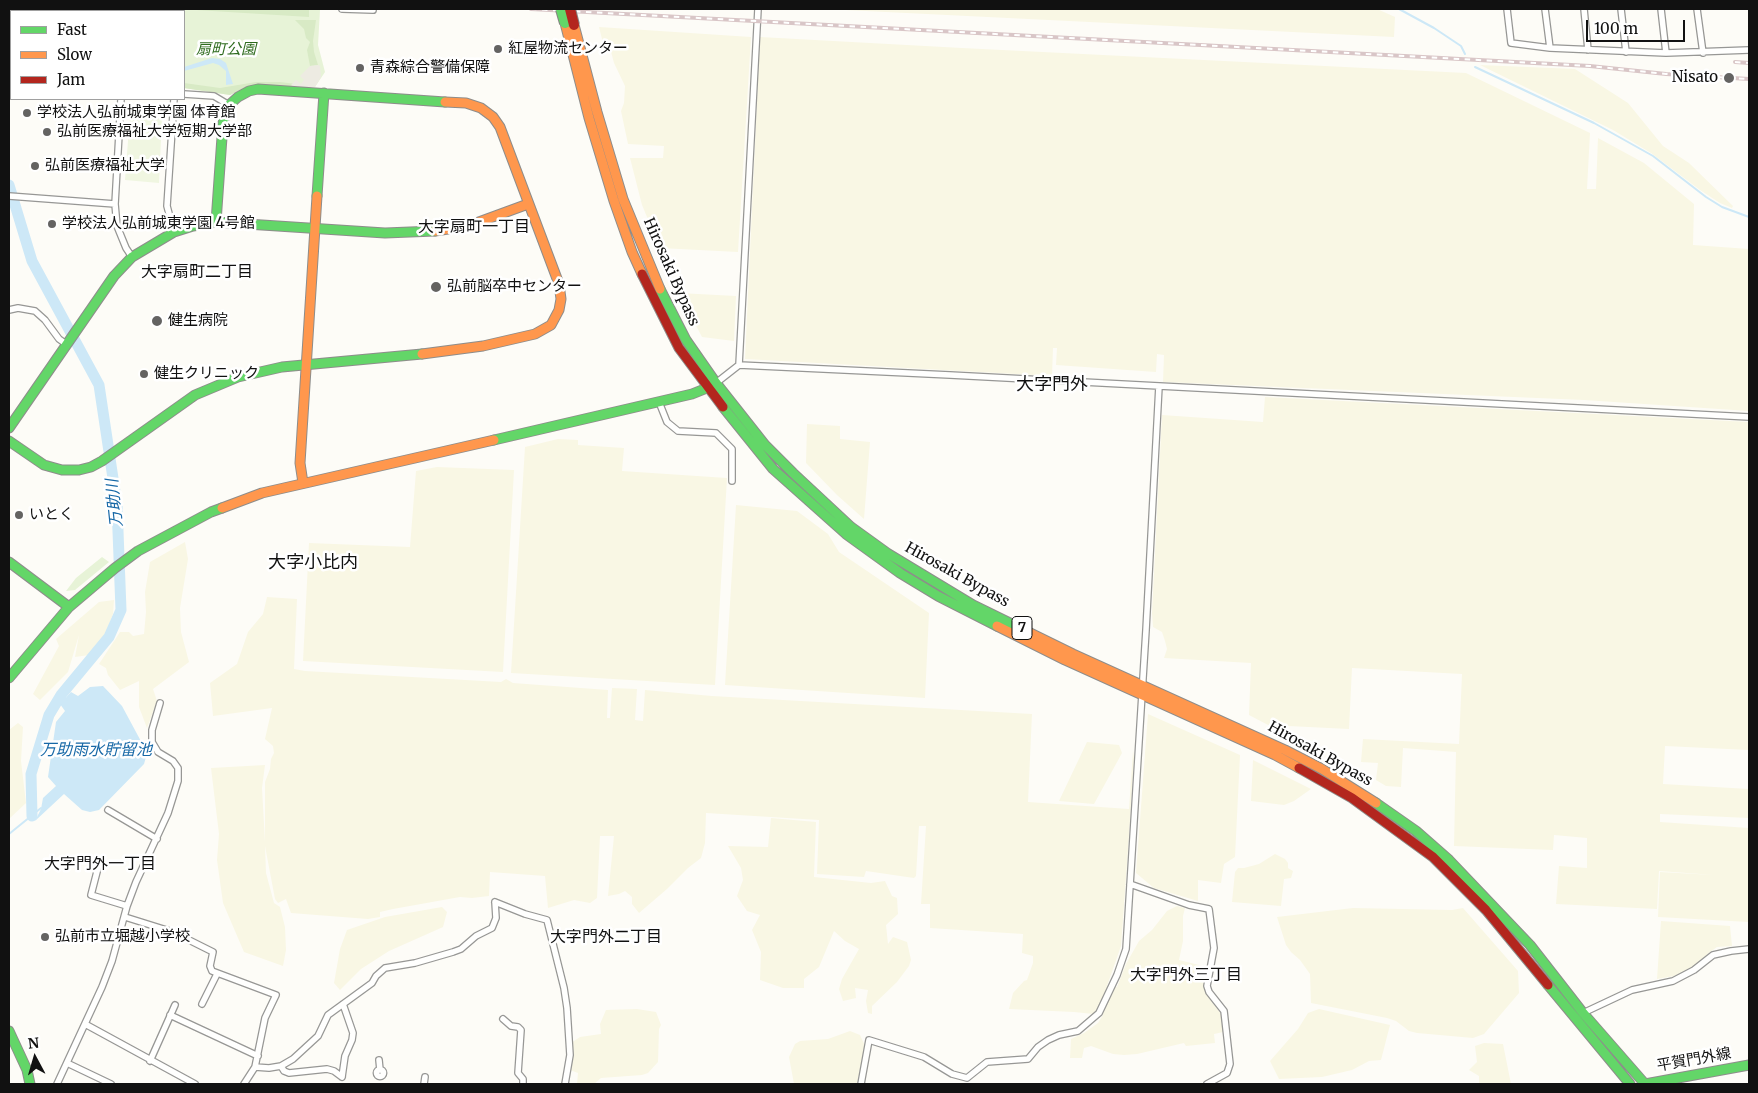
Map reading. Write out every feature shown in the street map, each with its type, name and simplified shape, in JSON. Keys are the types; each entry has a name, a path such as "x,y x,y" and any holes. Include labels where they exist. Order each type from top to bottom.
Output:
{"main road":[{"name":"Hirosaki Bypass","path":"561,9 569,24 623,199 662,295 712,386 773,468 846,534 892,567 938,596 1065,660 1285,750 1322,769 1386,808 1450,860 1530,945 1583,1012 1645,1084"},
{"name":"Hirosaki Bypass","path":"569,24 570,9"},
{"path":"9,441 44,465 62,470 79,470 91,467 102,461 182,403 210,388 253,373 282,368 443,352 483,346 536,334 550,325 559,310 561,299 559,284 500,128 493,117 481,108 466,103 258,89 249,91 238,97 230,105 223,123 216,222"},
{"path":"303,483 300,463 302,405 324,93"},
{"path":"9,428 114,276 132,257 174,232 216,222 405,234 446,230 485,221 528,204"},
{"path":"9,678 69,607 115,568 138,551 211,512 262,493 659,402 712,386"},
{"path":"9,562 69,607"},
{"name":"Hirosaki Bypass","path":"1142,690 1312,774 1352,798 1433,857 1486,910 1630,1084"},
{"path":"9,1032 27,1070 30,1084"},
{"name":"平賀門外線","path":"1645,1084 1749,1065"}],"street":[{"path":"342,9 373,10"},
{"path":"738,365 758,9"},
{"path":"1507,9 1511,43 1550,48 1626,52 1703,53 1749,50"},
{"path":"1545,9 1550,48"},
{"path":"1584,9 1588,50"},
{"path":"1621,9 1626,52"},
{"path":"1661,9 1666,53"},
{"path":"1697,9 1703,53"},
{"path":"185,94 214,96 230,105"},
{"path":"122,100 115,204 120,237 132,257"},
{"path":"174,100 167,206 174,232"},
{"path":"9,196 115,204"},
{"path":"9,310 18,308 35,311 45,320 59,339 68,341"},
{"path":"712,386 738,365 1749,417"},
{"path":"861,1084 869,1040 924,1057 952,1074 968,1078 986,1062 1028,1059 1038,1047 1048,1040 1078,1031 1099,1014 1126,949 1159,386"},
{"path":"659,402 667,422 678,431 716,433 732,450 732,481"},
{"path":"57,1084 112,961 127,906 168,813 178,781 178,768 173,761 158,752 152,742 152,730 160,703"},
{"path":"108,810 157,839"},
{"path":"100,860 91,895 127,906"},
{"path":"1130,884 1189,905 1209,909 1214,948 1207,986 1209,992 1224,1011 1230,1064 1227,1073 1207,1084"},
{"path":"255,1068 281,1066 293,1059 318,1036 328,1015 372,983 376,976 385,968 414,963 453,952 461,949 476,936 492,928 496,918 494,902 546,920 564,988 567,1008 570,1055 565,1084"},
{"path":"125,917 173,932 213,952 210,966 212,971 276,995 265,1018 255,1068 244,1084"},
{"path":"1583,1012 1632,990 1673,981 1694,970 1712,955 1749,949"},
{"path":"202,1004 217,974"},
{"path":"281,1066 289,1074 327,1069 334,1071 342,1077 345,1056 353,1033 343,1004"},
{"path":"150,1061 174,1005"},
{"path":"170,1015 258,1056"},
{"path":"504,1019 511,1026 518,1027 521,1030 518,1073 523,1079 524,1084"},
{"path":"85,1024 150,1061 196,1084"},
{"path":"379,1060 381,1084"},
{"path":"67,1063 111,1084"},
{"path":"424,1077 424,1084"}],"shaded area":[{"path":"825,9 1377,9 1395,17 1394,37"},
{"path":"599,27 751,37 738,252 660,248 642,205 630,158 663,158 664,146 628,144 621,111 624,103 625,86 614,63 609,44 603,43"},
{"path":"760,37 1466,73 1590,133 1587,189 1596,189 1598,138 1644,163 1694,204 1693,245 1749,249 1749,411 1584,400 1163,382 1164,355 1157,354 1156,372 1056,365 1057,348 1053,348 1052,376 745,359"},
{"path":"1480,65 1575,69 1628,103 1663,146 1689,163 1733,206 1732,208 1720,203 1700,190 1651,153 1613,130"},
{"path":"310,66 320,66 321,77 315,87 294,87 291,85 296,80 301,84 304,80 300,76"},
{"path":"679,293 736,296 734,341 702,337"},
{"path":"1265,397 1749,422 1749,750 1665,746 1663,784 1749,789 1749,818 1660,814 1660,822 1749,828 1749,922 1658,917 1660,872 1714,875 1659,871 1657,909 1556,904 1559,866 1587,868 1587,838 1554,835 1553,850 1454,846 1456,752 1403,748 1401,787 1386,786 1376,780 1378,763 1361,762 1363,739 1459,744 1462,674 1352,668 1349,729 1268,725 1249,715 1251,663 1164,658 1167,649 1165,641 1162,632 1153,627 1152,613 1162,415 1263,422"},
{"path":"807,424 840,426 840,439 870,442 864,519 806,463"},
{"path":"558,439 578,440 578,445 624,448 622,471 727,478 715,685 511,673 525,447"},
{"path":"437,467 514,470 503,672 303,661 309,543 410,547 416,471"},
{"path":"736,505 797,511 828,534 839,552 929,613 925,698 725,685"},
{"path":"185,542 188,559 180,608 181,632 189,662 153,689 157,701 147,728 139,707 139,681 120,690 108,675 106,668 99,664 120,632 129,632 133,636 144,634 145,592 150,562"},
{"path":"267,597 297,599 294,669 501,682 506,679 513,683 608,690 607,718 610,718 612,688 637,689 635,720 643,721 645,690 712,696 1032,714 1028,802 1129,809 1133,751 1121,946 1107,986 1117,987 1126,964 1139,941 1152,930 1167,911 1177,906 1185,908 1183,916 1183,941 1179,960 1207,967 1204,985 1206,993 1221,1014 1223,1032 1214,1034 1215,1043 1186,1046 1184,1043 1137,1054 1124,1055 1113,1054 1091,1046 1084,1048 1082,1058 1070,1058 1071,1039 1098,1023 1103,1015 1009,1009 1013,993 1027,980 1033,963 1033,956 1022,953 1023,934 930,928 930,904 921,904 926,826 919,826 916,876 914,878 866,871 864,877 817,874 819,820 706,813 705,843 701,858 639,913 632,904 632,897 625,891 608,896 614,836 600,836 597,898 590,903 574,900 548,908 545,876 490,872 489,896 460,897 393,909 380,912 380,917 368,919 291,913 286,899 278,903 275,899 265,846 266,873 274,903 280,907 285,927 286,950 283,966 244,952 223,903 217,860 219,834 211,768 265,765 262,788 265,842 265,782 274,753 273,746 265,739 272,708 213,716 210,683 237,664 248,632 263,614"},
{"path":"114,600 113,614 105,635 89,655 75,657 79,635 68,672 40,700 33,694 59,646 56,639 99,602"},
{"path":"1148,714 1240,755 1235,857 1224,864 1221,883 1198,880 1198,901 1154,888 1136,873"},
{"path":"18,723 23,727 21,761 26,803 9,819 9,730"},
{"path":"1087,742 1119,745 1122,753 1094,804 1059,801"},
{"path":"1253,760 1311,789 1294,801 1284,805 1251,801"},
{"path":"771,818 816,822 814,877 871,883 885,881 892,896 897,898 898,914 886,925 888,944 893,937 907,942 911,960 909,966 897,982 872,1006 872,1014 868,1013 866,1001 868,990 855,988 856,998 843,1001 839,989 842,979 859,949 845,941 834,931 819,967 804,979 804,988 783,988 760,980 761,952 752,930 760,915 747,911 737,896 743,880 741,868 728,846 768,847"},
{"path":"1275,854 1285,859 1288,863 1288,868 1293,871 1291,878 1284,879 1281,906 1232,902 1235,872 1238,868 1259,864"},
{"path":"442,907 447,912 443,927 389,951 361,969 340,990 334,983 340,949 347,930 385,917"},
{"path":"1353,908 1452,910 1463,908 1518,971 1519,993 1484,1034 1473,1038 1417,1033 1409,1031 1396,1021 1387,1018 1311,1003 1310,974 1286,945 1277,917"},
{"path":"1661,921 1730,926 1732,946 1717,947 1694,967 1674,976 1657,979"},
{"path":"637,1009 656,1012 661,1025 659,1029 658,1062 648,1073 642,1075 601,1078 594,1084 577,1084 578,1073 570,1070 571,1043 580,1037 601,1034 600,1024 606,1010"},
{"path":"1319,1009 1390,1025 1381,1060 1369,1061 1352,1070 1322,1077 1279,1079 1270,1061 1298,1029 1308,1013"},
{"path":"850,1031 860,1035 865,1046 857,1084 794,1084 789,1057 795,1044 800,1041 828,1039"},
{"path":"1484,1043 1503,1044 1511,1084 1479,1084 1479,1076 1469,1070 1477,1062 1475,1046"}],"green space":[{"name":"扇町公園","path":"130,9 320,10 318,45 325,72 315,87 248,86 230,95 185,88 185,10"},
{"path":"180,9 309,9 309,17"},
{"path":"295,20 316,20 313,41 318,65 310,66 307,50 310,42 306,38 304,29"},
{"path":"256,82 296,84 296,88 248,86 230,95 185,88 185,83 220,88"},
{"path":"130,115 162,117 159,183 125,180"},
{"path":"102,557 109,562 75,590 66,591 76,578"}],"water":[{"path":"212,58 220,59 226,63 233,84 226,85 226,71 219,65 213,63 185,71 185,67"},
{"name":"万助雨水貯留池","path":"103,686 122,706 143,745 146,757 144,764 99,810 90,812 82,810 64,794 35,821 41,809 43,798 56,786 48,777 56,722 65,711 60,704 71,692 78,696 90,687"}],"waterway":[{"path":"1399,9 1434,28 1461,46 1465,54"},
{"path":"1475,67 1594,123 1653,156 1722,207 1749,217"},
{"name":"万助川","path":"9,185 32,261 99,385 117,505 121,610 109,637 61,695 49,715 31,774 32,816"},
{"name":"万助川","path":"61,695 67,700"},
{"path":"9,834 41,808"}],"railway":[{"path":"531,9 1590,66 1666,74 1749,79"},
{"path":"1735,62 1749,63"}],"traffic: fast":[{"path":"561,9 565,23"},
{"path":"216,222 223,123 229,105 249,91 258,89 445,102"},
{"path":"317,196 324,93"},
{"path":"9,428 114,276 132,257 174,232 216,222 385,233 435,231"},
{"path":"660,289 686,340 716,383 765,445 793,473 851,527 887,553 973,605 1020,628"},
{"path":"9,441 44,465 62,470 79,470 91,467 102,461 195,395 238,377 282,367 422,354"},
{"path":"494,440 692,394 712,386"},
{"path":"723,407 773,469 846,534 900,573 938,596 997,626"},
{"path":"9,678 69,607 115,568 138,551 222,508"},
{"path":"9,562 69,607"},
{"path":"1376,803 1416,831 1449,860 1530,945 1583,1013 1645,1084"},
{"path":"1548,985 1630,1084"},
{"path":"9,1031 27,1070 30,1084"},
{"path":"1645,1084 1749,1065"}],"traffic: slow":[{"path":"565,23 589,118 614,201 642,274"},
{"path":"574,25 623,199 660,289"},
{"path":"422,354 483,346 535,334 551,325 559,310 561,299 559,284 500,127 493,117 481,108 466,103 445,102"},
{"path":"303,483 300,463 317,196"},
{"path":"435,231 468,226 528,204"},
{"path":"222,508 262,493 494,440"},
{"path":"997,626 1065,660 1275,755 1299,768"},
{"path":"1020,628 1285,750 1322,769 1376,803"}],"traffic: jam":[{"path":"570,9 574,25"},
{"path":"642,274 679,348 723,407"},
{"path":"1299,768 1352,798 1433,857 1486,910 1548,985"}],"place":[{"name":"紅屋物流センター","path":"498,49"},
{"name":"青森綜合警備保障","path":"360,68"},
{"name":"Nisato","path":"1729,78"},
{"name":"学校法人弘前城東学園 体育館","path":"27,113"},
{"name":"弘前医療福祉大学短期大学部","path":"47,132"},
{"name":"弘前医療福祉大学","path":"35,166"},
{"name":"学校法人弘前城東学園 4号館","path":"52,224"},
{"name":"弘前脳卒中センター","path":"436,287"},
{"name":"健生病院","path":"157,321"},
{"name":"健生クリニック","path":"144,374"},
{"name":"いとく","path":"19,515"},
{"name":"弘前市立堀越小学校","path":"45,937"}],"district":[{"name":"大字扇町一丁目","path":"474,227"},
{"name":"大字扇町二丁目","path":"197,272"},
{"name":"大字門外","path":"1052,385"},
{"name":"大字小比内","path":"313,563"},
{"name":"大字門外一丁目","path":"100,864"},
{"name":"大字門外二丁目","path":"606,937"},
{"name":"大字門外三丁目","path":"1186,975"}]}
